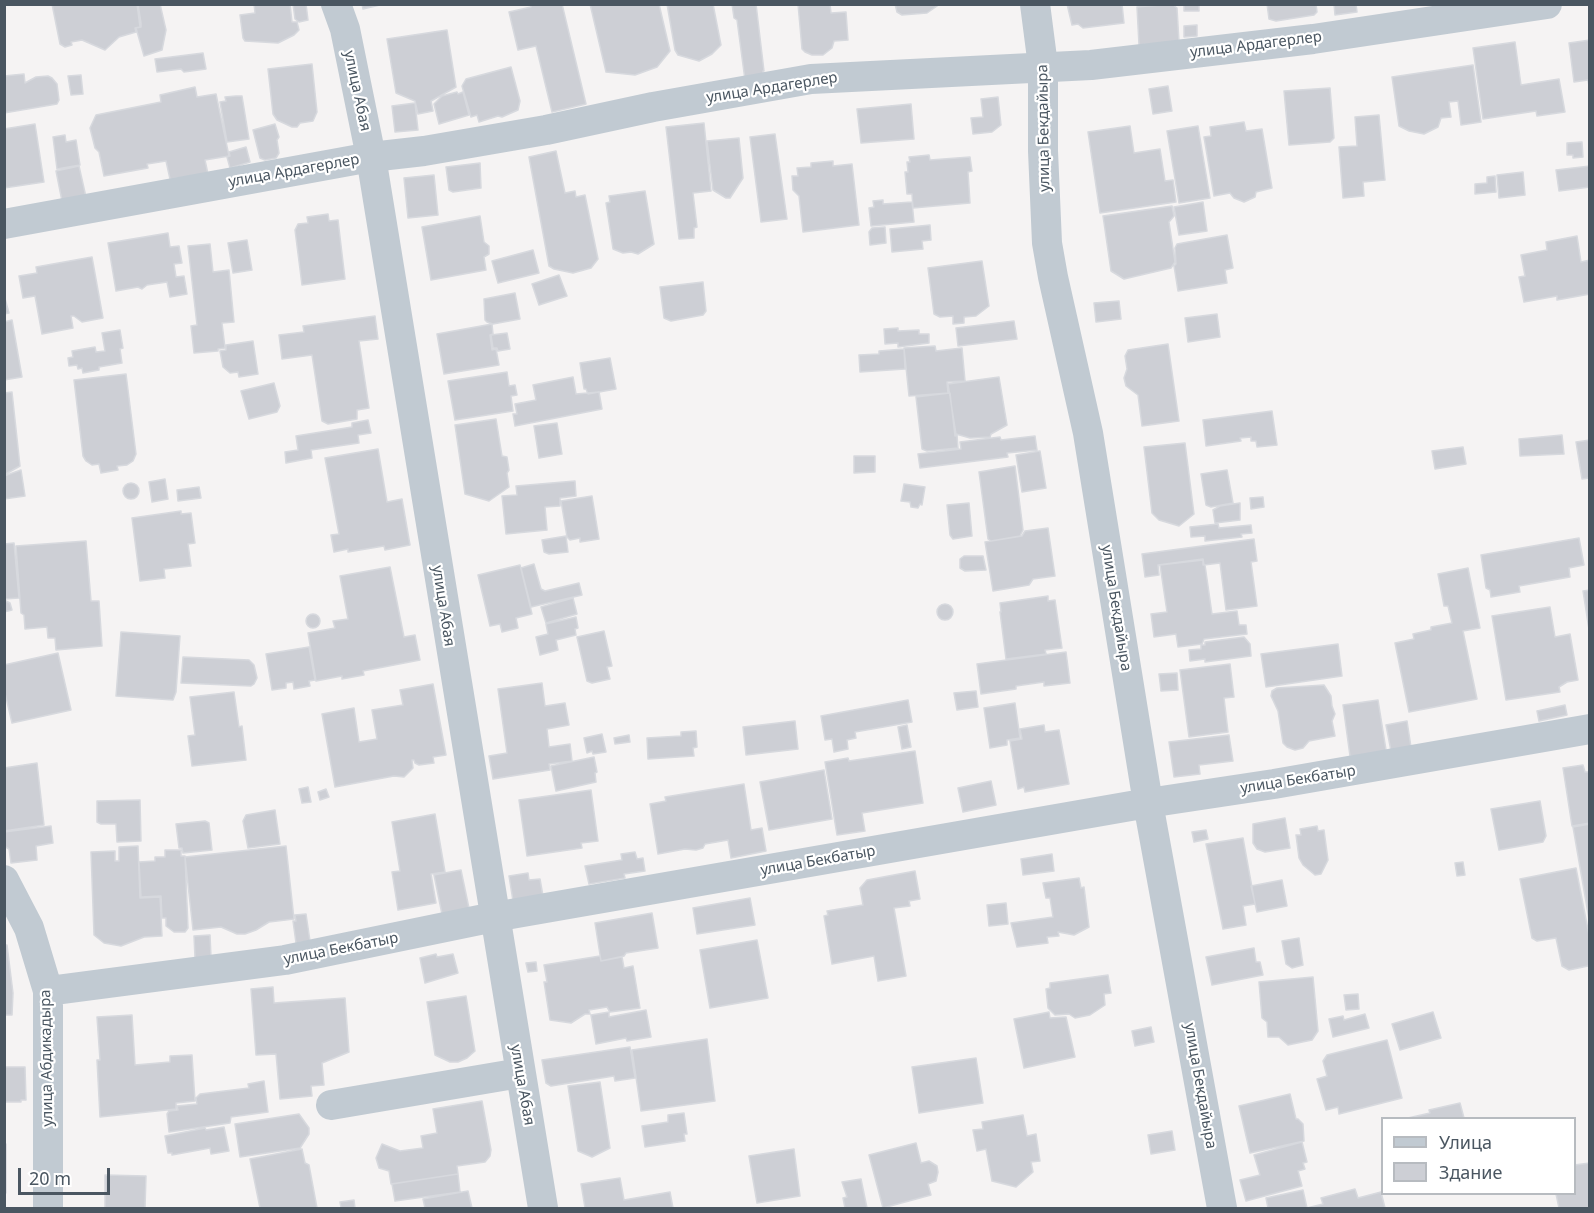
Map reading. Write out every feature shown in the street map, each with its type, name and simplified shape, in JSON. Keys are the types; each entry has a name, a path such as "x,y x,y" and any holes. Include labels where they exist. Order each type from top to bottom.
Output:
{"street":[{"name":"улица Абая","path":"336,4 345,29 371,157 543,1209"},
{"name":"улица Бекдайыра","path":"1035,4 1043,66 1043,152 1047,243 1088,433 1148,803 1222,1209"},
{"name":"улица Ардагерлер","path":"4,224 371,157 424,152 811,79 1091,65 1313,39 1547,4"},
{"name":"улица Бекбатыр","path":"48,991 285,960 494,917 1590,729"},
{"name":"улица Абдикадыра","path":"4,880 29,928 48,991 48,1209"},
{"path":"330,1105 520,1073"}],"building":[{"path":"52,4 137,4 140,27 135,28 136,32 119,37 105,50 82,40 71,42 72,45 65,47 60,44"},
{"path":"138,4 160,4 166,30 162,50 144,56 136,28 141,27"},
{"path":"254,4 290,4 292,22 297,22 299,30 278,43 245,41 240,15 255,13"},
{"path":"293,4 306,4 308,20 299,22 295,19"},
{"path":"362,4 384,4 363,9"},
{"path":"530,4 562,4 586,104 552,112 536,46 518,50 509,12 531,7"},
{"path":"590,4 659,4 670,51 657,67 635,75 606,72"},
{"path":"667,4 713,4 721,45 712,54 699,61 678,55 675,50"},
{"path":"732,4 756,4 763,78 745,80 737,20 734,18"},
{"path":"798,4 830,4 831,13 846,12 848,40 834,41 832,48 823,55 812,55 805,52 802,49"},
{"path":"895,4 940,4 927,13 902,15 897,12"},
{"path":"1067,4 1122,4 1124,23 1083,28 1078,24 1072,25"},
{"path":"1172,4 1177,8 1179,42 1139,45 1137,7"},
{"path":"1184,4 1199,4 1199,11 1184,11"},
{"path":"1267,4 1316,4 1317,12 1314,15 1276,21 1269,19"},
{"path":"1334,4 1356,4 1357,12 1335,15"},
{"path":"1197,25 1197,36 1184,37 1184,26"},
{"path":"447,30 456,87 431,101 433,111 418,114 415,101 396,93 387,39"},
{"path":"1590,40 1590,92 1588,80 1574,82 1569,43"},
{"path":"1515,42 1521,85 1559,79 1565,112 1537,116 1536,111 1483,119 1473,48"},
{"path":"203,53 206,69 157,72 155,59"},
{"path":"312,64 317,112 313,121 292,127 277,120 273,114 268,69"},
{"path":"1473,65 1481,122 1461,125 1458,101 1449,102 1451,117 1441,118 1438,127 1424,134 1399,126 1392,77"},
{"path":"511,67 520,101 518,110 502,117 498,116 479,122 477,115 471,117 462,86 466,79"},
{"path":"24,74 25,83 36,77 52,78 57,84 59,100 57,104 4,113 4,76"},
{"path":"81,75 83,94 71,95 68,76"},
{"path":"1168,86 1172,111 1153,114 1149,89"},
{"path":"195,87 197,97 216,94 229,156 205,160 208,174 170,179 166,161 147,164 148,168 104,176 99,152 95,148 90,128 96,115 161,102 160,95"},
{"path":"1330,88 1334,138 1330,142 1289,145 1284,91"},
{"path":"457,92 458,94 463,92 469,115 439,124 434,104 442,96"},
{"path":"242,96 249,139 227,142 220,102 226,101 225,97"},
{"path":"998,97 1001,125 992,132 973,134 971,118 983,117 981,99"},
{"path":"415,103 418,130 395,132 392,106"},
{"path":"911,104 914,139 861,143 857,109"},
{"path":"1379,115 1385,180 1363,182 1364,196 1343,198 1339,147 1357,146 1355,117"},
{"path":"1244,122 1246,131 1262,129 1272,188 1256,192 1255,197 1244,202 1234,198 1230,193 1214,196 1204,137 1211,136 1210,127"},
{"path":"704,123 711,191 693,193 697,227 694,228 694,238 679,239 666,127"},
{"path":"35,124 44,182 4,188 4,129"},
{"path":"275,124 279,137 277,140 279,153 276,158 265,160 260,158 253,130"},
{"path":"1130,126 1134,153 1160,149 1165,181 1173,180 1176,202 1100,213 1088,132"},
{"path":"1198,126 1210,198 1179,203 1167,131"},
{"path":"775,134 787,219 761,222 750,137"},
{"path":"65,135 66,142 76,140 80,165 57,169 53,137"},
{"path":"739,138 743,178 730,198 726,198 713,190 707,141"},
{"path":"1582,142 1583,157 1573,158 1573,155 1567,155 1567,143"},
{"path":"246,147 250,162 230,168 227,157 230,156 229,152"},
{"path":"556,151 565,193 575,191 576,197 585,195 598,259 591,268 573,273 549,266 529,157"},
{"path":"929,155 930,160 970,157 972,171 968,172 970,203 913,208 912,194 907,194 905,172 908,172 907,162 910,162 909,157"},
{"path":"833,161 833,166 852,164 859,225 803,232 799,196 793,190 792,176 798,176 797,168 811,167 811,163"},
{"path":"480,163 481,188 453,192 449,190 446,167"},
{"path":"79,166 86,197 62,201 56,171"},
{"path":"1590,166 1590,187 1559,191 1556,170"},
{"path":"1523,172 1525,195 1499,198 1497,175"},
{"path":"434,175 438,215 408,218 404,178"},
{"path":"1495,176 1496,192 1475,194 1475,184 1487,183 1487,177"},
{"path":"645,191 654,244 638,254 623,253 613,249 606,203 610,202 609,196"},
{"path":"883,200 883,204 912,202 914,222 871,226 869,208 874,207 873,201"},
{"path":"1203,202 1207,231 1179,235 1174,207"},
{"path":"1172,206 1174,216 1169,222 1175,262 1171,268 1124,279 1111,271 1103,216"},
{"path":"328,214 329,221 338,220 345,279 302,285 295,230 298,224 308,223 307,217"},
{"path":"480,216 484,242 489,246 489,254 484,257 486,270 431,280 422,227"},
{"path":"930,225 931,240 922,241 923,249 892,252 890,229"},
{"path":"885,227 886,243 870,245 869,232 872,228"},
{"path":"168,233 170,247 179,246 182,263 174,264 176,277 184,276 187,294 170,297 167,282 147,285 142,289 138,287 116,291 108,243"},
{"path":"1227,235 1233,268 1225,270 1227,283 1178,291 1174,266 1177,244"},
{"path":"1577,236 1581,262 1590,260 1590,294 1557,300 1557,296 1524,302 1519,277 1525,276 1521,255 1547,250 1546,242"},
{"path":"247,240 252,270 233,273 228,243"},
{"path":"210,244 213,272 229,270 234,322 222,323 225,348 218,349 218,351 194,353 191,326 197,325 188,246"},
{"path":"533,250 539,273 498,283 492,261"},
{"path":"92,257 103,318 82,322 71,316 73,328 42,334 35,296 23,298 19,276 37,273 36,267"},
{"path":"982,261 989,306 976,316 964,317 964,323 953,324 953,316 940,317 934,314 928,268"},
{"path":"559,275 567,296 539,305 532,284"},
{"path":"703,282 706,311 703,315 671,321 664,318 660,287"},
{"path":"515,293 520,319 493,324 485,320 484,299"},
{"path":"4,295 9,313 4,314"},
{"path":"1119,301 1121,319 1096,322 1094,303"},
{"path":"1217,314 1220,337 1188,342 1185,318"},
{"path":"375,316 378,339 359,341 369,408 357,410 357,419 328,424 322,421 312,355 282,359 279,335 304,332 303,326"},
{"path":"12,320 22,377 4,380 4,322"},
{"path":"1014,321 1017,339 958,346 956,328"},
{"path":"492,324 493,334 490,335 492,350 496,349 499,365 444,374 437,334"},
{"path":"898,328 898,331 919,330 919,334 929,334 929,343 898,347 898,343 885,344 884,329"},
{"path":"120,330 123,348 120,349 122,363 99,367 99,370 83,373 82,368 78,369 77,365 69,366 68,358 73,357 72,351 95,347 96,352 105,351 102,333"},
{"path":"507,333 510,349 498,351 497,348 493,348 491,335"},
{"path":"253,341 258,374 239,377 238,372 230,373 223,367 220,351 226,350 226,345"},
{"path":"1168,344 1179,421 1142,426 1138,395 1126,386 1124,378 1127,369 1125,356 1128,350"},
{"path":"935,346 936,351 962,348 965,381 947,382 948,393 909,396 904,348"},
{"path":"904,349 905,369 860,372 859,355"},
{"path":"610,358 616,389 588,394 584,389 580,363"},
{"path":"507,372 509,386 515,385 517,395 511,396 513,411 455,420 448,381"},
{"path":"126,374 136,454 133,461 127,465 117,466 118,470 101,473 99,464 92,465 83,456 74,380"},
{"path":"573,377 576,394 599,392 602,409 515,426 513,414 517,414 515,404 536,400 533,385"},
{"path":"999,377 1007,425 991,434 990,437 970,438 956,434 948,384"},
{"path":"274,383 280,406 277,412 249,419 241,391"},
{"path":"12,392 20,466 4,475 4,393"},
{"path":"950,393 958,448 927,451 922,449 916,397"},
{"path":"1272,411 1277,445 1257,447 1256,441 1251,441 1251,437 1240,438 1241,441 1206,446 1203,420"},
{"path":"496,419 502,456 507,457 509,487 489,501 465,494 455,425"},
{"path":"368,420 371,433 358,435 359,443 311,450 312,458 286,463 285,452 298,450 296,436 352,427 352,423"},
{"path":"557,423 562,454 539,458 534,426"},
{"path":"1562,435 1564,454 1520,456 1519,439"},
{"path":"1035,436 1037,450 1007,453 1008,457 920,468 918,454 961,449 960,442"},
{"path":"1590,440 1590,478 1582,479 1576,442"},
{"path":"1185,443 1194,514 1179,526 1159,520 1152,513 1144,447"},
{"path":"1463,447 1466,464 1435,469 1432,451"},
{"path":"378,449 387,502 402,499 410,545 385,550 384,546 334,552 331,535 339,534 325,458"},
{"path":"1040,451 1046,488 1022,492 1016,455"},
{"path":"854,456 875,456 875,472 854,473"},
{"path":"1015,466 1023,530 1020,536 991,541 988,539 979,472"},
{"path":"21,470 25,496 4,499 4,476"},
{"path":"1227,470 1233,503 1211,507 1206,505 1201,474"},
{"path":"165,479 168,499 152,502 149,482"},
{"path":"575,481 576,496 560,498 560,506 545,507 547,530 506,534 502,496 517,495 516,486"},
{"path":"131,483 139,491 131,499 123,491"},
{"path":"904,484 925,487 922,505 920,504 918,508 911,507 910,502 901,501"},
{"path":"199,487 201,498 178,501 177,490"},
{"path":"592,496 599,539 580,542 580,538 570,540 567,537 561,501"},
{"path":"1263,497 1264,507 1251,509 1250,498"},
{"path":"969,503 972,536 953,539 950,535 947,505"},
{"path":"1240,503 1240,520 1215,523 1213,510 1220,506"},
{"path":"181,511 181,514 191,513 195,543 188,544 191,566 164,569 165,578 140,581 132,518"},
{"path":"1218,524 1219,528 1251,525 1252,533 1241,534 1242,537 1205,541 1205,536 1191,537 1190,527"},
{"path":"1048,528 1055,576 1033,579 1029,585 993,591 985,542 1022,536 1025,531"},
{"path":"566,536 568,552 549,554 544,552 542,540"},
{"path":"1579,538 1584,565 1569,568 1570,577 1519,586 1520,592 1491,597 1490,590 1486,588 1481,555"},
{"path":"1254,539 1257,561 1251,562 1257,606 1226,610 1220,563 1204,565 1203,559 1158,565 1159,575 1145,577 1142,554"},
{"path":"86,541 91,601 99,601 102,646 56,650 55,638 48,638 47,627 25,629 24,615 21,613 16,546"},
{"path":"14,543 19,598 4,599 4,544"},
{"path":"964,556 983,556 986,570 965,571 960,568 960,559"},
{"path":"1203,560 1212,614 1237,611 1239,625 1246,625 1247,634 1204,639 1202,644 1178,647 1176,634 1154,637 1151,614 1167,612 1160,565"},
{"path":"534,564 541,589 545,591 579,583 582,595 531,607 521,568"},
{"path":"520,565 532,614 516,618 518,628 502,632 500,624 490,626 478,575"},
{"path":"390,567 404,637 415,635 420,660 363,671 364,675 316,681 308,633 335,628 333,621 348,619 340,576"},
{"path":"1468,568 1480,628 1463,631 1477,699 1409,712 1395,643 1414,639 1413,634 1431,630 1431,627 1452,623 1448,606 1444,606 1438,574"},
{"path":"1590,590 1590,636 1583,591"},
{"path":"1048,596 1048,601 1055,600 1062,648 1045,650 1046,654 1006,659 1000,603"},
{"path":"573,598 577,614 546,623 541,607"},
{"path":"4,600 10,603 12,610 4,612"},
{"path":"945,604 953,612 945,620 937,612"},
{"path":"1550,607 1555,637 1570,634 1578,680 1567,682 1559,687 1560,692 1506,700 1492,616"},
{"path":"313,614 318,616 320,621 318,626 313,628 308,626 306,621 308,616"},
{"path":"576,617 578,628 575,629 576,635 556,640 558,650 540,655 536,637 548,634 546,624"},
{"path":"604,631 612,666 607,667 610,679 592,683 587,681 577,637"},
{"path":"121,632 180,636 176,692 173,700 116,696"},
{"path":"1244,637 1250,644 1251,656 1205,662 1205,659 1190,661 1189,650 1201,649 1201,645 1205,645 1205,642"},
{"path":"1338,644 1342,676 1266,687 1261,654"},
{"path":"309,647 315,680 309,681 310,686 294,689 293,682 286,683 286,688 272,690 266,654"},
{"path":"1066,652 1070,683 1044,686 1044,682 981,694 977,664"},
{"path":"58,653 71,710 12,723 4,689 4,665"},
{"path":"183,657 249,660 254,665 257,678 251,686 181,683"},
{"path":"1230,664 1234,697 1224,698 1228,732 1189,737 1180,670"},
{"path":"1177,673 1178,690 1161,691 1159,674"},
{"path":"542,683 545,706 565,703 569,725 547,729 549,747 570,744 572,761 549,764 550,770 493,779 489,756 507,753 498,689"},
{"path":"433,684 446,755 433,757 434,763 419,765 412,760 413,768 404,777 394,776 335,787 322,714 354,708 359,742 377,739 372,710 403,705 400,690"},
{"path":"1324,685 1331,696 1335,714 1332,721 1335,736 1309,741 1303,748 1295,750 1287,747 1283,743 1278,711 1271,696 1272,691 1277,688"},
{"path":"976,691 978,707 957,710 954,693"},
{"path":"234,692 239,727 242,726 246,760 192,766 188,736 195,735 190,697"},
{"path":"908,700 912,722 855,732 856,738 847,740 848,749 834,752 832,739 825,740 821,716"},
{"path":"1378,700 1387,756 1350,756 1343,705"},
{"path":"1015,703 1020,738 1007,740 1007,745 990,748 984,708"},
{"path":"1565,705 1567,715 1539,721 1537,711"},
{"path":"795,721 798,749 746,755 743,727"},
{"path":"1407,721 1411,747 1391,751 1386,725"},
{"path":"907,725 911,747 902,749 898,727"},
{"path":"1044,725 1045,732 1059,730 1069,784 1025,792 1024,787 1018,789 1010,741 1022,739 1020,729"},
{"path":"696,731 697,747 693,748 694,756 648,759 647,738 681,736 681,732"},
{"path":"602,734 606,752 587,753 584,738"},
{"path":"629,735 630,742 615,744 614,738"},
{"path":"1229,735 1233,761 1199,765 1200,774 1174,777 1169,742"},
{"path":"915,751 923,803 862,813 865,831 837,835 825,762 848,758 849,761"},
{"path":"594,757 596,782 556,791 551,766"},
{"path":"37,763 44,825 4,831 4,768"},
{"path":"1583,765 1585,772 1590,772 1590,823 1572,826 1563,768"},
{"path":"824,770 832,819 769,830 760,782"},
{"path":"991,781 996,805 963,812 958,788"},
{"path":"744,784 751,830 762,828 766,851 731,858 728,840 705,844 703,848 696,850 685,849 658,854 650,804 666,801 665,797"},
{"path":"308,787 311,802 302,803 299,789"},
{"path":"326,789 329,797 320,800 318,792"},
{"path":"591,790 598,841 581,843 582,848 527,856 519,800"},
{"path":"140,800 141,841 117,842 116,824 97,822 97,801"},
{"path":"1540,801 1546,836 1543,842 1499,850 1491,809"},
{"path":"275,810 280,844 248,848 243,821 246,815"},
{"path":"435,814 445,872 431,874 436,903 398,910 392,872 400,871 392,822"},
{"path":"1285,818 1290,848 1265,852 1257,849 1253,843 1253,824"},
{"path":"205,821 209,823 212,850 183,853 182,848 179,848 176,824"},
{"path":"1590,824 1590,919 1589,919 1573,827"},
{"path":"51,826 53,843 36,846 37,860 11,863 9,849 4,846 4,832"},
{"path":"1317,826 1318,831 1324,830 1328,860 1321,874 1315,875 1303,865 1299,858 1296,835 1301,835 1300,829"},
{"path":"1206,830 1208,839 1194,842 1192,832"},
{"path":"1243,838 1255,904 1243,906 1246,925 1223,929 1206,844"},
{"path":"138,846 140,898 160,897 162,936 144,937 121,946 104,943 94,935 91,852 115,851 115,861 119,861 119,847"},
{"path":"286,846 294,919 269,922 245,934 237,934 221,927 193,930 185,857"},
{"path":"165,850 181,850 181,856 185,856 188,928 185,932 174,932 166,926 166,918 162,918 161,896 141,897 139,862 155,861 155,857 165,857"},
{"path":"635,852 637,859 643,858 645,871 624,874 625,878 589,884 585,866 622,860 621,854"},
{"path":"1052,854 1054,871 1023,875 1021,859"},
{"path":"1463,862 1465,875 1457,876 1455,863"},
{"path":"1576,868 1590,940 1590,961 1588,966 1569,970 1562,966 1556,938 1537,941 1532,938 1520,879"},
{"path":"461,870 470,913 443,919 434,875"},
{"path":"915,871 920,899 909,901 910,906 894,908 906,976 878,981 874,956 832,964 824,916 828,915 827,911 863,905 860,888 867,880"},
{"path":"528,873 529,880 540,879 543,896 513,901 509,876"},
{"path":"1079,878 1081,888 1084,887 1089,927 1074,935 1058,932 1059,936 1047,937 1048,943 1017,947 1011,923 1053,917 1050,898 1046,898 1043,883"},
{"path":"1282,880 1287,906 1257,912 1251,886"},
{"path":"750,898 755,925 697,934 693,908"},
{"path":"1006,903 1008,924 989,926 987,905"},
{"path":"652,913 658,948 626,953 624,956 601,961 595,923"},
{"path":"306,914 310,941 296,943 293,921 296,921 295,915"},
{"path":"210,935 211,957 195,958 194,936"},
{"path":"1299,938 1303,965 1292,968 1286,964 1282,941"},
{"path":"757,940 768,998 710,1008 700,950"},
{"path":"4,945 7,945 13,993 12,1015 4,1015"},
{"path":"1254,948 1256,962 1260,962 1263,975 1212,985 1206,957"},
{"path":"436,954 437,957 453,954 458,973 425,983 420,958"},
{"path":"600,956 601,961 622,957 624,968 633,966 640,1008 610,1012 607,1007 589,1010 590,1014 585,1014 571,1023 550,1020 544,982 547,982 544,965"},
{"path":"536,962 537,971 528,972 526,963"},
{"path":"1108,975 1111,993 1104,994 1105,1005 1090,1015 1075,1018 1069,1014 1055,1015 1048,1008 1046,989 1050,988 1050,983"},
{"path":"1313,977 1318,1031 1312,1040 1288,1045 1279,1037 1268,1037 1267,1022 1262,1018 1259,982"},
{"path":"273,987 274,1003 345,998 349,1052 322,1063 324,1085 311,1086 312,1096 280,1099 276,1054 256,1055 251,989"},
{"path":"1358,994 1359,1009 1346,1010 1344,995"},
{"path":"466,996 475,1051 458,1062 450,1062 435,1055 427,1002"},
{"path":"646,1010 651,1037 627,1041 626,1038 596,1044 591,1015 609,1012 609,1017"},
{"path":"1049,1012 1050,1018 1066,1017 1075,1057 1024,1068 1014,1019"},
{"path":"1433,1012 1441,1038 1400,1050 1392,1024"},
{"path":"1365,1014 1369,1028 1333,1037 1329,1019 1343,1016 1344,1020"},
{"path":"132,1015 135,1065 170,1062 170,1056 192,1055 195,1101 176,1103 176,1109 100,1117 97,1017"},
{"path":"1151,1027 1154,1042 1135,1046 1132,1031"},
{"path":"707,1039 715,1101 641,1111 632,1050"},
{"path":"1387,1040 1402,1098 1339,1114 1338,1107 1326,1110 1317,1079 1327,1076 1323,1061 1327,1055"},
{"path":"630,1047 635,1078 615,1081 614,1076 551,1086 546,1083 542,1060"},
{"path":"976,1058 983,1103 919,1113 912,1067"},
{"path":"4,1067 25,1067 26,1100 4,1102"},
{"path":"264,1081 268,1112 231,1117 230,1123 169,1132 167,1114 169,1111 178,1110 177,1106 197,1104 196,1098 200,1094 249,1088 248,1084"},
{"path":"600,1082 610,1148 592,1157 578,1151 568,1086"},
{"path":"1290,1094 1296,1119 1303,1124 1304,1141 1250,1153 1239,1106"},
{"path":"482,1101 491,1150 485,1162 457,1166 458,1174 391,1184 389,1171 379,1168 376,1158 382,1144 400,1151 423,1148 421,1136 437,1133 433,1109"},
{"path":"1460,1103 1464,1117 1412,1117 1430,1113 1429,1110"},
{"path":"684,1113 687,1134 684,1134 685,1141 645,1147 642,1126 668,1122 668,1115"},
{"path":"299,1114 309,1128 309,1134 300,1148 240,1157 235,1124"},
{"path":"1023,1115 1027,1136 1036,1134 1040,1161 1031,1162 1033,1172 1016,1187 992,1181 986,1149 977,1151 973,1130 983,1129 982,1122"},
{"path":"224,1127 229,1151 211,1154 210,1148 172,1155 168,1153 165,1136 205,1128 206,1130"},
{"path":"1172,1131 1175,1150 1151,1154 1148,1135"},
{"path":"1302,1142 1307,1162 1303,1163 1305,1169 1298,1171 1302,1186 1246,1201 1240,1180 1260,1175 1254,1155"},
{"path":"916,1143 921,1163 929,1161 937,1166 936,1181 928,1184 931,1195 883,1208 869,1155"},
{"path":"4,1144 6,1144 6,1193 4,1193"},
{"path":"302,1149 305,1163 309,1165 317,1208 260,1208 250,1159"},
{"path":"794,1149 800,1196 757,1203 749,1156"},
{"path":"1590,1163 1590,1208 1559,1208 1556,1195 1576,1195 1576,1165"},
{"path":"458,1174 460,1192 395,1201 392,1184"},
{"path":"105,1175 146,1176 145,1208 105,1208"},
{"path":"620,1178 624,1200 670,1192 673,1208 585,1208 581,1184"},
{"path":"861,1179 867,1208 845,1208 843,1198 847,1197 842,1182"},
{"path":"1355,1189 1358,1198 1381,1192 1385,1208 1307,1208 1323,1204 1321,1198"},
{"path":"1303,1190 1307,1208 1268,1208 1266,1198"},
{"path":"468,1191 472,1208 425,1208 423,1199"},
{"path":"354,1200 355,1208 341,1208 340,1202"}]}
